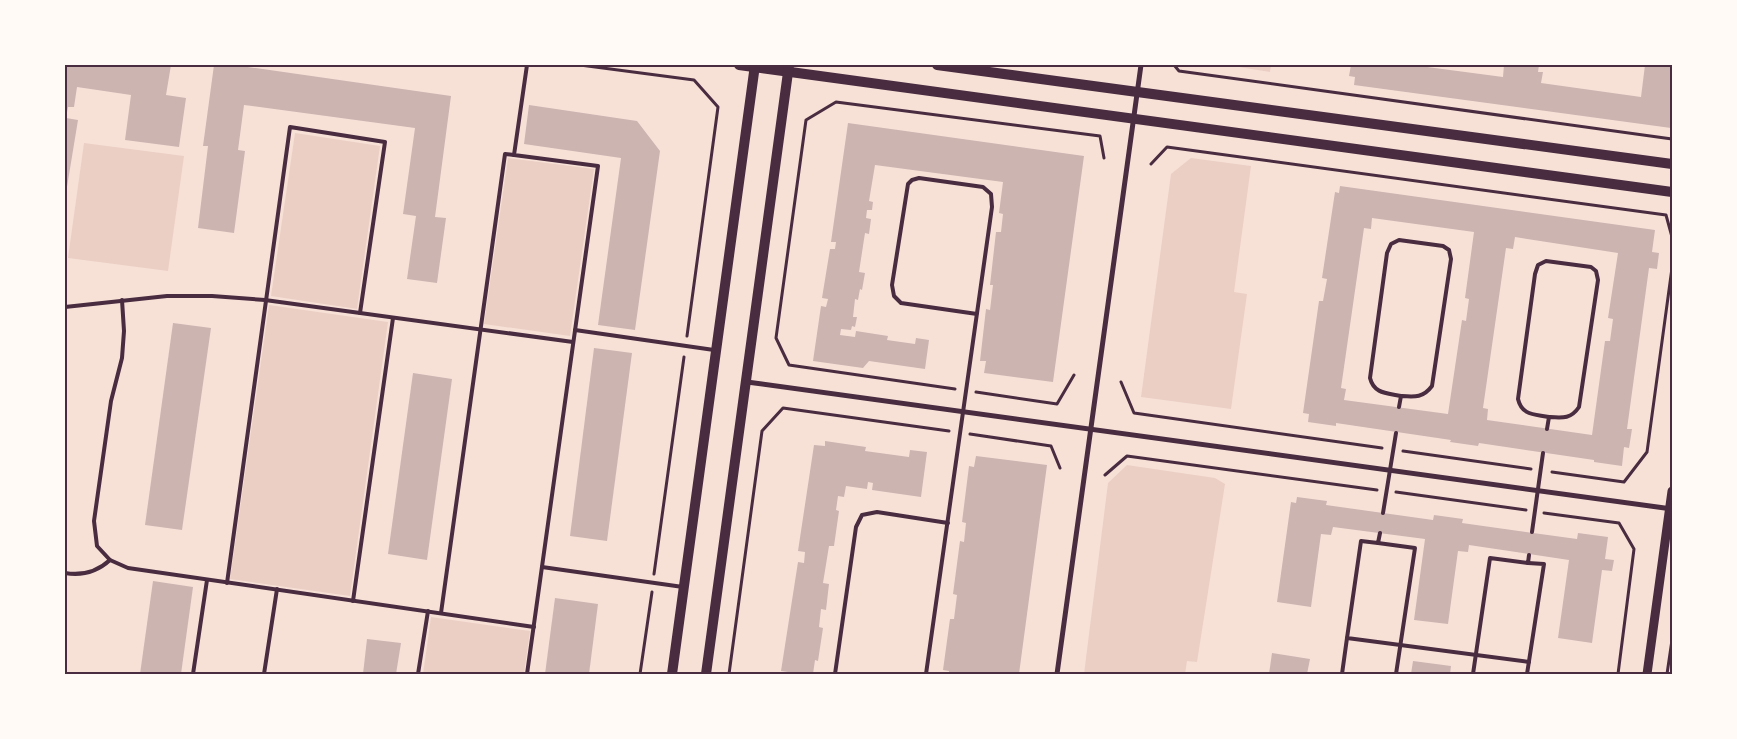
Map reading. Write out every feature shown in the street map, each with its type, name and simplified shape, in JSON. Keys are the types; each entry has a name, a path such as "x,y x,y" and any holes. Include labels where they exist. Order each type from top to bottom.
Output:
{"main road":[{"path":"739,65 789,68 1134,118 1672,192"},
{"path":"937,65 1672,164"},
{"path":"672,674 754,66"},
{"path":"706,674 789,68"}],"street":[{"path":"1057,674 1089,430 1141,65"},
{"path":"747,382 1671,509"},
{"path":"1647,674 1672,492"}],"lane":[{"path":"514,155 527,65"},
{"path":"227,583 290,128 385,142 360,314"},
{"path":"441,614 504,154 598,166 527,674"},
{"path":"926,674 964,412 992,207 991,194 983,187 919,178 912,180 908,184 892,285 894,296 901,303 977,314"},
{"path":"1399,240 1443,246 1449,250 1451,258 1432,386 1427,393 1418,397 1402,396 1379,391 1372,386 1370,378 1387,253 1391,244 1399,240"},
{"path":"1546,261 1591,267 1596,271 1598,280 1579,407 1574,414 1565,419 1549,416 1526,412 1520,407 1518,399 1534,274 1538,265 1546,261"},
{"path":"65,307 166,296 212,296 265,300 574,342"},
{"path":"122,300 124,331 122,358 112,400 94,521 97,546 110,560 128,568 534,627"},
{"path":"353,601 393,318"},
{"path":"575,330 717,350"},
{"path":"1400,407 1402,396"},
{"path":"1547,429 1549,416"},
{"path":"1383,513 1396,433"},
{"path":"1532,532 1543,453"},
{"path":"835,674 856,527 862,515 877,512 948,523"},
{"path":"1378,543 1380,533"},
{"path":"1342,674 1361,541 1415,548 1396,674"},
{"path":"1528,562 1529,555"},
{"path":"1473,674 1490,558 1544,564 1527,674"},
{"path":"65,574 88,573 101,568 110,560"},
{"path":"542,567 684,587"},
{"path":"193,674 207,580"},
{"path":"264,674 276,589"},
{"path":"418,674 428,611"},
{"path":"1347,638 1529,662"}],"path":[{"path":"580,65 694,80 718,107 640,674"},
{"path":"1174,65 1179,71 1672,139"},
{"path":"1074,375 1057,404 789,365 776,338 806,120 836,102 1100,136 1104,158"},
{"path":"1151,164 1167,147 1666,215 1672,237"},
{"path":"1120,382 1134,413 1624,482 1647,452 1672,268"},
{"path":"729,674 762,431 783,408 1051,446 1060,468"},
{"path":"1104,475 1127,456 1618,523 1634,549 1618,674"},
{"path":"1667,674 1672,640"}],"shaded area":[{"path":"1226,65 1271,65 1270,72"},
{"path":"295,133 380,146 357,309 271,296"},
{"path":"84,143 184,156 168,271 68,258"},
{"path":"508,158 594,169 570,336 484,324"},
{"path":"1191,158 1251,166 1234,292 1247,294 1231,409 1141,397 1171,174"},
{"path":"269,305 388,322 350,596 230,579"},
{"path":"1127,465 1215,478 1225,484 1197,662 1187,661 1185,674 1084,674 1108,483"},
{"path":"431,617 530,631 524,674 423,674"}],"building":[{"path":"65,65 171,65 166,95 186,98 179,147 125,140 131,95 77,87 74,107 68,107 66,118 78,120 65,199"},
{"path":"214,65 234,65 451,96 435,217 446,218 437,283 407,279 416,216 403,214 415,128 244,105 238,150 245,151 234,233 198,228 208,146 203,146"},
{"path":"1351,65 1412,65 1503,77 1504,65 1539,65 1538,72 1543,72 1541,83 1641,97 1645,65 1672,65 1671,128 1354,85 1355,77 1349,76"},
{"path":"529,105 637,121 660,151 635,330 598,325 621,158 524,144"},
{"path":"848,123 1084,156 1053,382 984,373 986,361 980,361 986,309 990,310 993,285 990,285 996,232 1001,232 1003,214 999,213 1003,182 875,165 869,201 873,202 872,210 867,210 866,218 871,219 869,234 865,233 859,272 865,273 862,290 860,289 858,300 855,299 853,317 857,317 855,327 852,326 851,330 841,329 840,335 855,337 856,331 888,336 887,340 915,344 916,338 929,340 925,369 869,361 863,368 813,361 821,306 826,307 828,299 822,298 830,249 835,249 836,242 831,242"},
{"path":"1340,186 1655,230 1652,252 1659,253 1657,269 1649,268 1627,429 1632,429 1629,448 1624,447 1622,466 1479,443 1478,446 1450,442 1451,440 1336,423 1336,426 1308,422 1309,414 1303,413 1319,301 1323,301 1327,279 1322,278 1335,192 1339,193","holes":["1372,218 1474,232 1465,298 1469,299 1466,321 1462,320 1448,414 1344,400 1346,389 1341,388 1364,228 1371,229","1515,237 1618,253 1608,318 1613,319 1610,341 1605,341 1592,435 1487,420 1488,409 1483,408 1506,248 1513,249"]},
{"path":"173,323 211,328 182,530 145,525"},
{"path":"594,348 632,353 607,541 570,536"},
{"path":"413,373 452,379 427,560 388,554"},
{"path":"825,441 866,447 865,451 909,457 910,450 927,452 921,497 872,490 873,483 868,482 867,489 846,486 844,497 838,496 836,510 839,511 834,546 829,546 823,583 829,584 826,610 821,609 819,627 823,628 818,661 815,660 813,674 788,674 788,672 781,671 798,562 804,563 805,552 798,551 814,445 825,446"},
{"path":"976,456 1047,465 1019,674 949,674 949,671 943,670 950,619 954,619 957,595 953,594 960,541 964,542 966,523 962,522 969,466 974,467"},
{"path":"1297,497 1327,501 1326,505 1433,520 1434,515 1463,519 1462,523 1577,539 1578,533 1608,537 1605,559 1614,560 1612,571 1602,570 1592,643 1558,638 1569,560 1469,545 1468,552 1458,551 1448,624 1414,620 1425,539 1333,527 1331,535 1321,534 1311,607 1277,602 1291,502 1296,503"},
{"path":"153,581 193,587 181,674 140,674"},
{"path":"555,598 598,604 589,674 545,674"},
{"path":"367,639 401,643 396,674 363,674"},
{"path":"1272,653 1310,659 1307,674 1269,674"},
{"path":"1413,661 1451,666 1450,674 1411,674"}]}
